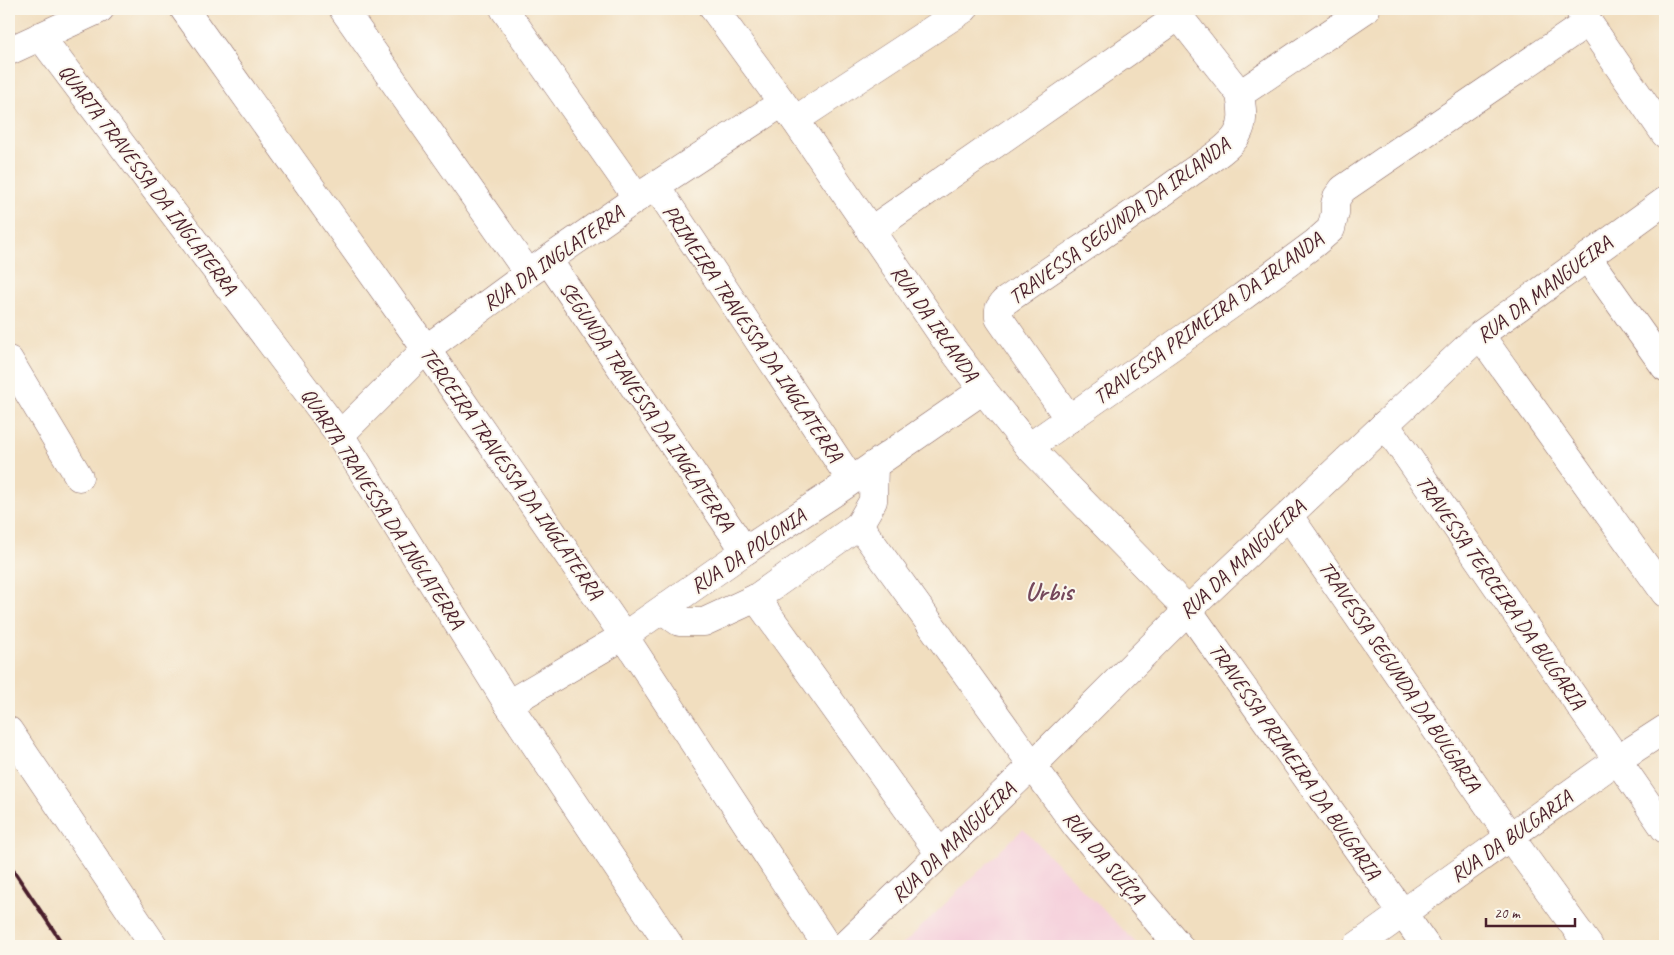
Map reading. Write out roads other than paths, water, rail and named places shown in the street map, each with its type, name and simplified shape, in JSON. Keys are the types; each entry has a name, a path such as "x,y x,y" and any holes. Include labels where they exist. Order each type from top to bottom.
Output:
{"street":[{"name":"TERCEIRA TRAVESSA DA INGLATERRA","path":"184,9 426,349 624,636 827,946"},
{"name":"SEGUNDA TRAVESSA DA INGLATERRA","path":"343,9 538,267 745,551"},
{"name":"PRIMEIRA TRAVESSA DA INGLATERRA","path":"504,9 646,192 851,480"},
{"name":"RUA DA INGLATERRA","path":"340,435 426,349 538,267 646,192 789,112 964,9"},
{"path":"870,231 1176,12 1240,94 1366,9"},
{"path":"9,51 84,11"},
{"name":"RUA DA IRLANDA","path":"720,11 947,342 983,390 1029,447 1188,610"},
{"path":"1584,15 1665,134"},
{"name":"TRAVESSA PRIMEIRA DA IRLANDA","path":"1029,447 1234,303 1321,239 1330,229 1337,197 1343,189 1584,15"},
{"name":"QUARTA TRAVESSA DA INGLATERRA","path":"40,36 340,435 508,704 670,946"},
{"name":"TRAVESSA SEGUNDA DA IRLANDA","path":"1069,419 999,318 999,309 1004,302 1175,185 1229,145 1237,136 1242,124 1243,110 1240,94"},
{"name":"RUA DA MANGUEIRA","path":"844,946 1033,765 1188,610 1480,335 1665,201"},
{"path":"1587,256 1665,367"},
{"path":"1480,335 1665,593"},
{"path":"9,360 79,477"},
{"name":"RUA DA POLONIA","path":"508,704 624,636 745,551 983,390"},
{"name":"TRAVESSA TERCEIRA DA BULGARIA","path":"1385,424 1665,829"},
{"path":"662,610 679,622 704,622 756,598 860,524 873,501 874,465"},
{"name":"TRAVESSA SEGUNDA DA BULGARIA","path":"1289,516 1510,837 1589,946"},
{"path":"860,524 1033,765"},
{"path":"756,598 940,854"},
{"name":"TRAVESSA PRIMEIRA DA BULGARIA","path":"1188,610 1426,946"},
{"name":"RUA DA BULGARIA","path":"1358,946 1617,760 1665,729"},
{"path":"9,731 154,946"},
{"name":"RUA DA SUÍÇA","path":"1033,765 1077,826 1179,946"}],"railway":[{"path":"9,864 64,946"}],"district":[{"name":"Urbis","path":"1049,591"}]}
